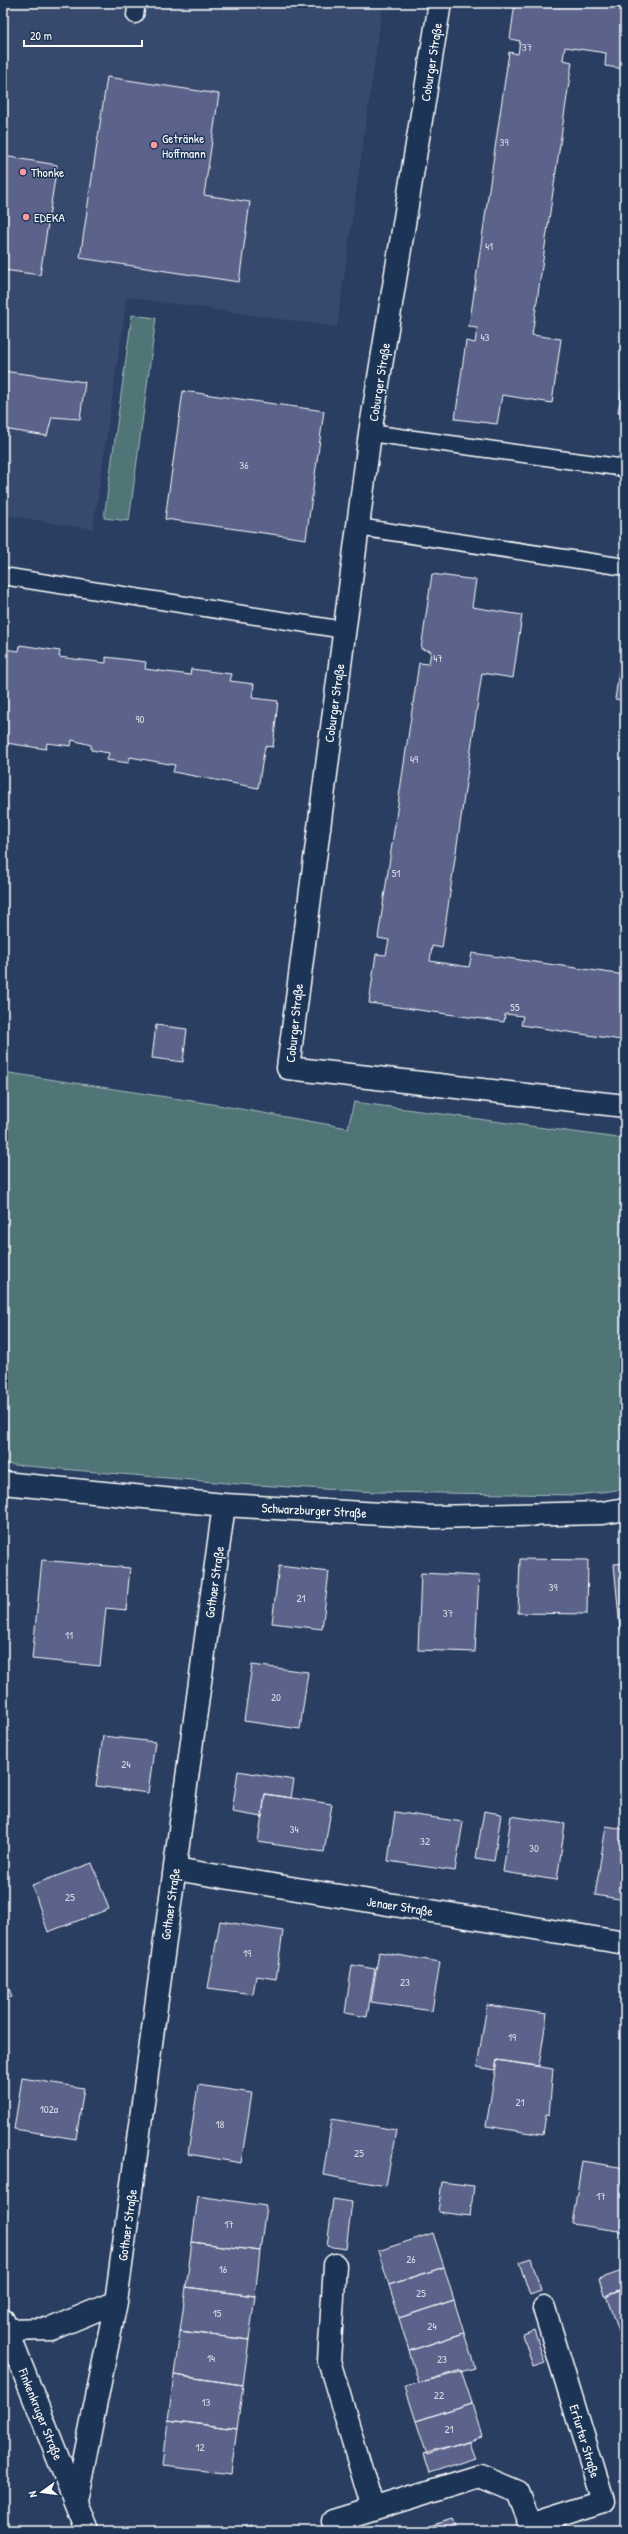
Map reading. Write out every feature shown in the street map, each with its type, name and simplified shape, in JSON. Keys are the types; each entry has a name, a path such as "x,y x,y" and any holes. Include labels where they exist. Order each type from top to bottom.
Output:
{"street":[{"name":"Coburger Straße","path":"440,3 370,433 288,1068 625,1106"},
{"name":"Schwarzburger Straße","path":"3,1483 224,1505 434,1517 602,1513 625,1509"},
{"name":"Gothaer Straße","path":"76,2501 116,2302 224,1505"},
{"name":"Jenaer Straße","path":"175,1870 625,1943"},
{"path":"335,2265 329,2360 373,2509"},
{"path":"5,2325 50,2329 116,2302"},
{"name":"Erfurter Straße","path":"333,2521 480,2476 518,2492 532,2527 604,2501 544,2308"},
{"name":"Finkenkruger Straße","path":"5,2325 87,2531"}],"lane":[{"path":"370,433 625,468"},
{"path":"358,527 625,567"},
{"path":"3,576 344,630"}],"shaded area":[{"path":"3,3 383,3 337,327 127,297 93,529 3,515"}],"green space":[{"path":"132,315 156,318 129,521 104,518"},
{"path":"3,1072 212,1104 348,1128 354,1102 625,1139 625,1489 577,1495 375,1492 238,1484 3,1464"}],"building":[{"path":"515,3 625,5 625,69 605,66 606,53 565,47 563,60 572,62 532,335 561,339 552,403 502,395 497,424 455,419 466,341 475,343 477,328 469,327 509,52 518,54 520,41 510,39"},
{"name":"Getränke Hoffmann","path":"107,77 219,94 204,195 250,202 239,282 80,258"},
{"name":"EDEKA","path":"3,156 57,165 40,275 4,270 3,279"},
{"path":"625,369 625,413 618,412"},
{"path":"3,371 85,382 80,419 52,417 47,436 3,429"},
{"path":"183,391 324,411 306,539 165,519"},
{"path":"432,574 476,580 472,607 522,615 513,678 482,673 442,948 432,946 430,961 469,967 472,953 625,975 625,1031 623,1031 621,1040 521,1025 523,1016 505,1014 504,1022 369,1003 376,954 386,955 389,940 378,938 419,663 429,664 431,651 421,649"},
{"path":"625,629 625,701 615,699"},
{"path":"20,645 60,651 59,657 106,663 106,657 146,662 145,669 190,675 191,669 232,674 230,681 254,684 252,698 278,701 273,747 265,746 258,788 173,772 175,765 130,757 129,763 107,760 109,753 91,750 91,745 72,740 71,746 47,743 46,749 6,743 7,738 3,737 3,649 19,651"},
{"path":"156,1025 187,1029 183,1062 152,1058"},
{"path":"520,1559 588,1560 587,1614 518,1613"},
{"path":"42,1560 130,1568 126,1610 106,1608 100,1666 32,1659"},
{"path":"625,1563 625,1628 620,1629 614,1564"},
{"path":"279,1566 329,1572 322,1629 272,1623"},
{"path":"421,1573 479,1576 475,1652 418,1650"},
{"path":"252,1665 308,1672 300,1729 244,1721"},
{"path":"103,1736 155,1742 148,1793 96,1786"},
{"path":"238,1771 294,1780 291,1798 265,1794 262,1817 232,1812"},
{"path":"265,1794 332,1804 324,1852 258,1842"},
{"path":"484,1811 501,1814 494,1861 476,1858"},
{"path":"395,1812 463,1822 455,1871 388,1861"},
{"path":"511,1816 565,1824 557,1880 503,1872"},
{"path":"606,1826 625,1829 625,1900 595,1895"},
{"path":"92,1863 109,1909 48,1932 32,1885"},
{"path":"220,1921 283,1931 276,1979 256,1976 253,1994 208,1988"},
{"path":"379,1952 440,1962 432,2011 371,2002"},
{"path":"352,1965 375,1969 367,2017 345,2013"},
{"path":"3,1971 12,1997 3,2000"},
{"path":"625,2002 625,2040 620,2040"},
{"path":"487,2005 547,2014 539,2066 497,2060 495,2070 477,2067"},
{"path":"497,2060 553,2069 549,2115 546,2114 543,2135 486,2126"},
{"path":"22,2078 84,2088 76,2139 14,2129"},
{"path":"198,2085 252,2093 241,2163 188,2154"},
{"path":"332,2119 396,2130 386,2186 323,2175"},
{"path":"582,2161 625,2168 625,2232 572,2224"},
{"path":"442,2182 474,2186 470,2216 438,2212"},
{"path":"198,2196 266,2206 260,2251 192,2242"},
{"path":"333,2199 352,2202 346,2249 327,2246"},
{"path":"433,2233 444,2267 389,2285 378,2251"},
{"path":"192,2242 260,2251 255,2296 186,2287"},
{"path":"531,2258 541,2291 530,2295 519,2262"},
{"path":"444,2267 454,2300 399,2318 389,2285"},
{"path":"625,2270 625,2289 605,2297 599,2279"},
{"path":"186,2287 255,2296 249,2340 180,2331"},
{"path":"625,2289 625,2327 618,2329 607,2295"},
{"path":"454,2300 464,2333 409,2351 399,2318"},
{"path":"625,2327 625,2351 618,2329"},
{"path":"534,2330 545,2363 533,2367 523,2334"},
{"path":"180,2331 249,2340 243,2385 174,2375"},
{"path":"464,2333 475,2368 419,2383 409,2351"},
{"path":"461,2370 472,2403 416,2421 405,2387"},
{"path":"174,2375 243,2385 237,2429 168,2420"},
{"path":"472,2403 482,2437 427,2455 416,2421"},
{"path":"168,2420 237,2429 231,2474 163,2466"},
{"path":"469,2442 475,2458 429,2473 423,2454"},
{"path":"452,2519 456,2531 420,2531 420,2529"},
{"path":"251,2525 253,2531 231,2531"}],"place":[{"name":"Getränke Hoffmann","path":"154,145"},
{"name":"Thonke","path":"23,172"},
{"name":"EDEKA","path":"26,217"}]}
